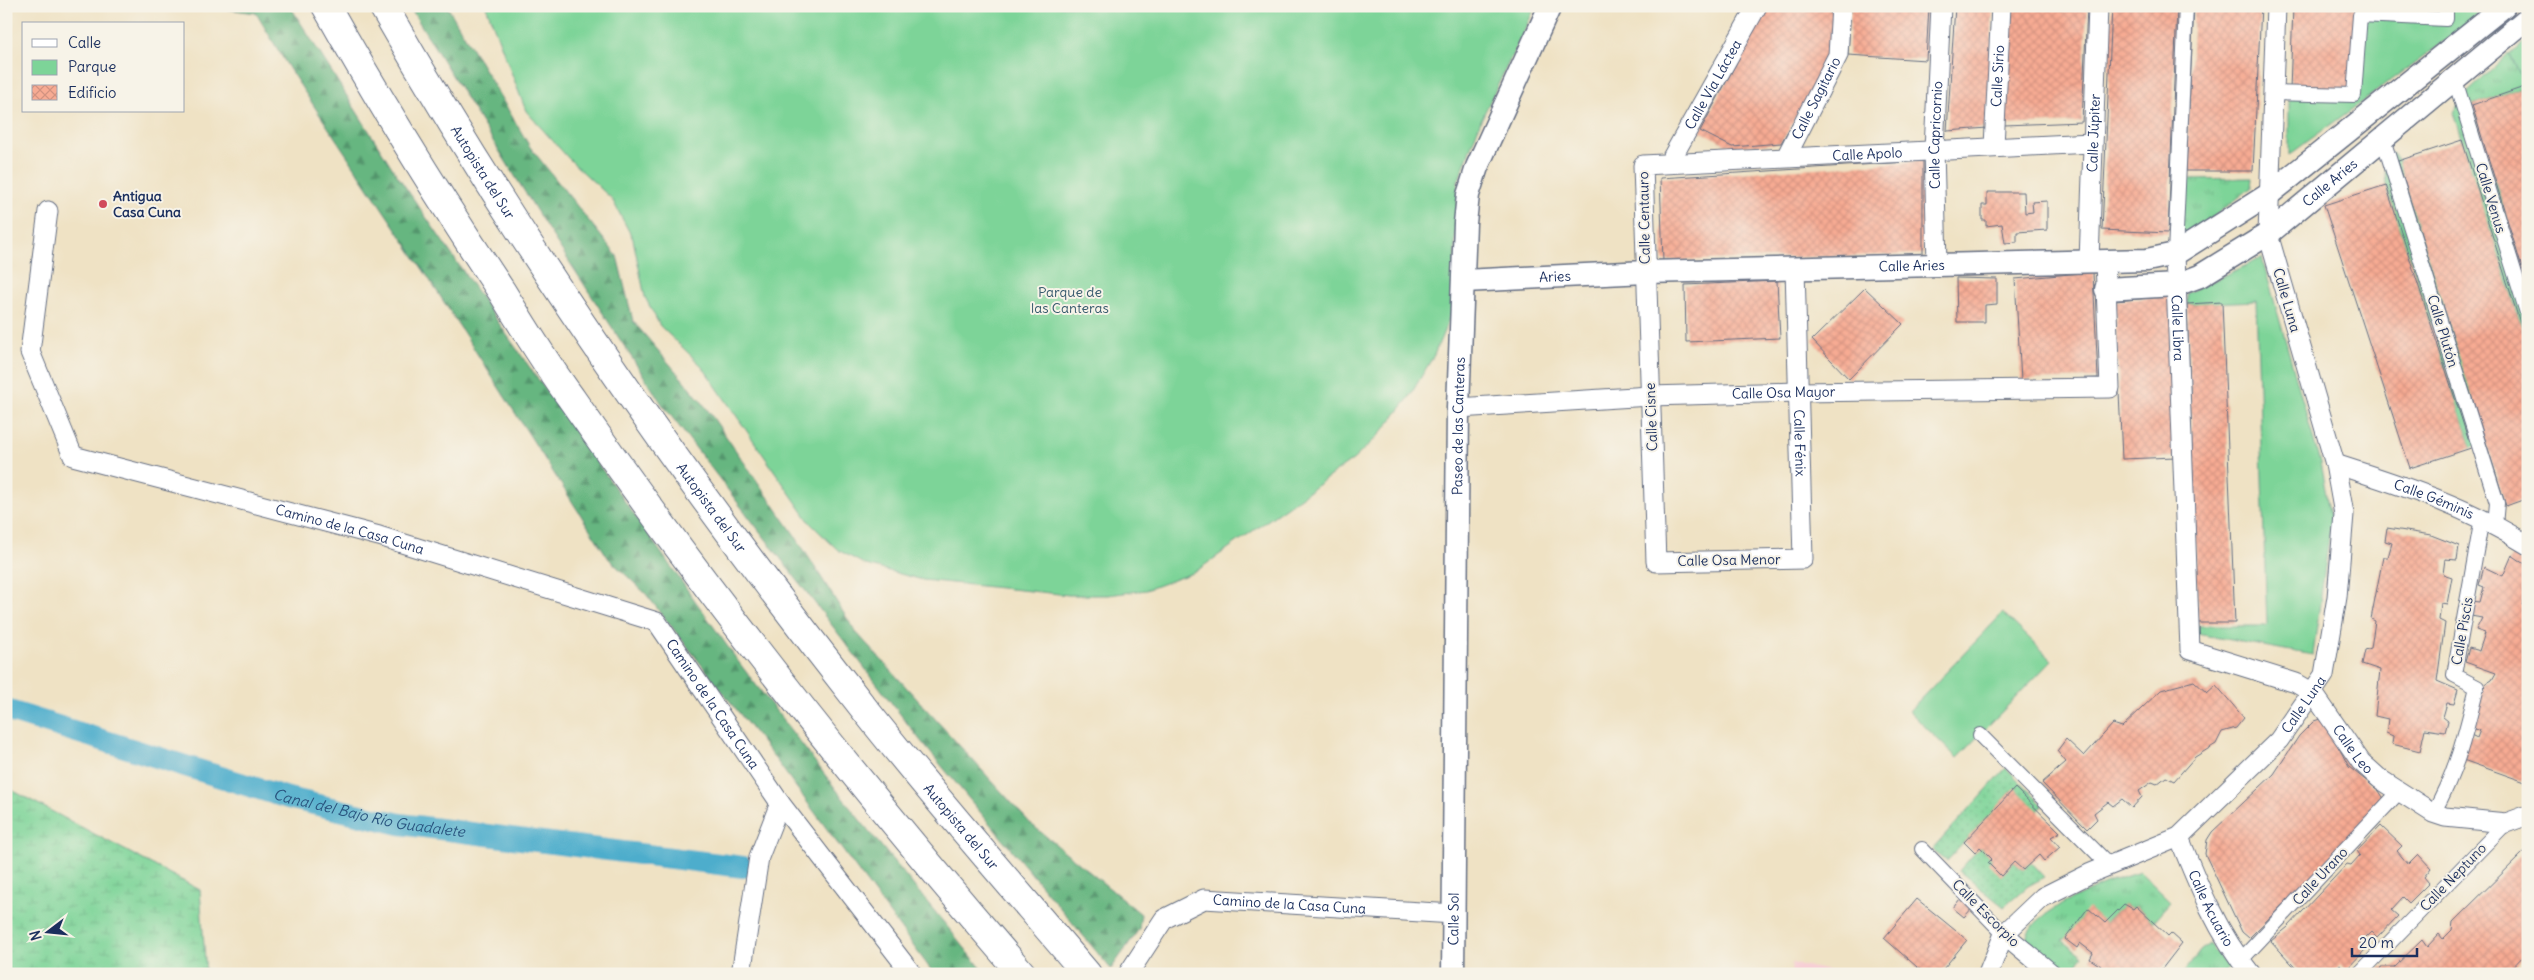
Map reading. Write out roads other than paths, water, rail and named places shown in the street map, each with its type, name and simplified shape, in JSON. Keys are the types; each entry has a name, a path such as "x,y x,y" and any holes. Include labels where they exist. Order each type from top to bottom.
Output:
{"highway":[{"path":"326,6 370,84 466,238 575,404 679,548 836,752 1022,974"},
{"name":"Autopista del Sur","path":"383,6 515,222 613,370 715,513 867,712 1087,974"}],"street":[{"name":"Paseo de las Canteras","path":"1453,864 1458,408 1468,195 1484,151 1550,6"},
{"name":"Calle Vía Láctea","path":"1669,162 1757,6"},
{"name":"Calle Sagitario","path":"1786,157 1838,55 1841,6"},
{"name":"Calle Capricornio","path":"1937,264 1934,149 1941,6"},
{"name":"Calle Sirio","path":"1994,146 2001,6"},
{"name":"Calle Júpiter","path":"2098,6 2092,143 2097,261 2106,289 2110,388"},
{"name":"Calle Libra","path":"2186,6 2175,254 2190,650"},
{"path":"2268,195 2276,6"},
{"path":"2272,93 2354,95 2360,15 2371,11 2446,19 2446,6"},
{"name":"Calle Aries","path":"1646,272 2147,260 2175,254 2268,195 2504,6"},
{"name":"Calle Aries","path":"2106,289 2176,285 2200,276 2268,234 2528,18"},
{"name":"Calle Venus","path":"2455,80 2528,316"},
{"name":"Calle Plutón","path":"2383,139 2497,503 2488,522"},
{"name":"Calle Apolo","path":"1643,165 1669,162 1994,146 2092,143"},
{"name":"Calle Centauro","path":"1643,165 1646,272"},
{"name":"Calle Luna","path":"1988,974 2004,934 2043,897 2109,865 2179,837 2260,761 2279,740 2324,675 2342,555 2344,514 2335,464 2268,234 2268,195"},
{"name":"Camino de la Casa Cuna","path":"48,211 30,352 72,456 378,536 657,622 780,804 912,974"},
{"name":"Calle Fénix","path":"1795,268 1803,559"},
{"name":"Aries","path":"1464,281 1646,272"},
{"name":"Calle Cisne","path":"1646,272 1656,562"},
{"name":"Calle Osa Mayor","path":"1458,408 1650,396 2110,388"},
{"name":"Calle Géminis","path":"2335,464 2435,497 2488,522 2528,545"},
{"name":"Calle Piscis","path":"2433,813 2447,789 2459,757 2477,687 2454,675 2488,522"},
{"name":"Calle Osa Menor","path":"1656,562 1803,559"},
{"name":"Calle Leo","path":"2190,650 2296,683 2313,693 2361,762 2399,792 2433,813 2445,817 2506,823 2528,815"},
{"path":"1980,734 2109,865"},
{"name":"Calle Urano","path":"2246,967 2399,792"},
{"path":"741,974 759,857 780,804"},
{"name":"Calle Neptuno","path":"2359,974 2506,823"},
{"name":"Calle Acuario","path":"2179,837 2213,914 2246,967"},
{"name":"Calle Escorpio","path":"1922,849 2004,934 2052,974"},
{"name":"Calle Sol","path":"1453,864 1453,974"},
{"name":"Camino de la Casa Cuna","path":"1128,974 1164,919 1204,900 1454,914"}],"waterway":[{"name":"Canal del Bajo Río Guadalete","path":"6,710 288,798 400,824 743,867"}],"place":[{"name":"Antigua Casa Cuna","path":"103,204"}],"park label":[{"name":"Parque de las Canteras","path":"1070,300"}]}
